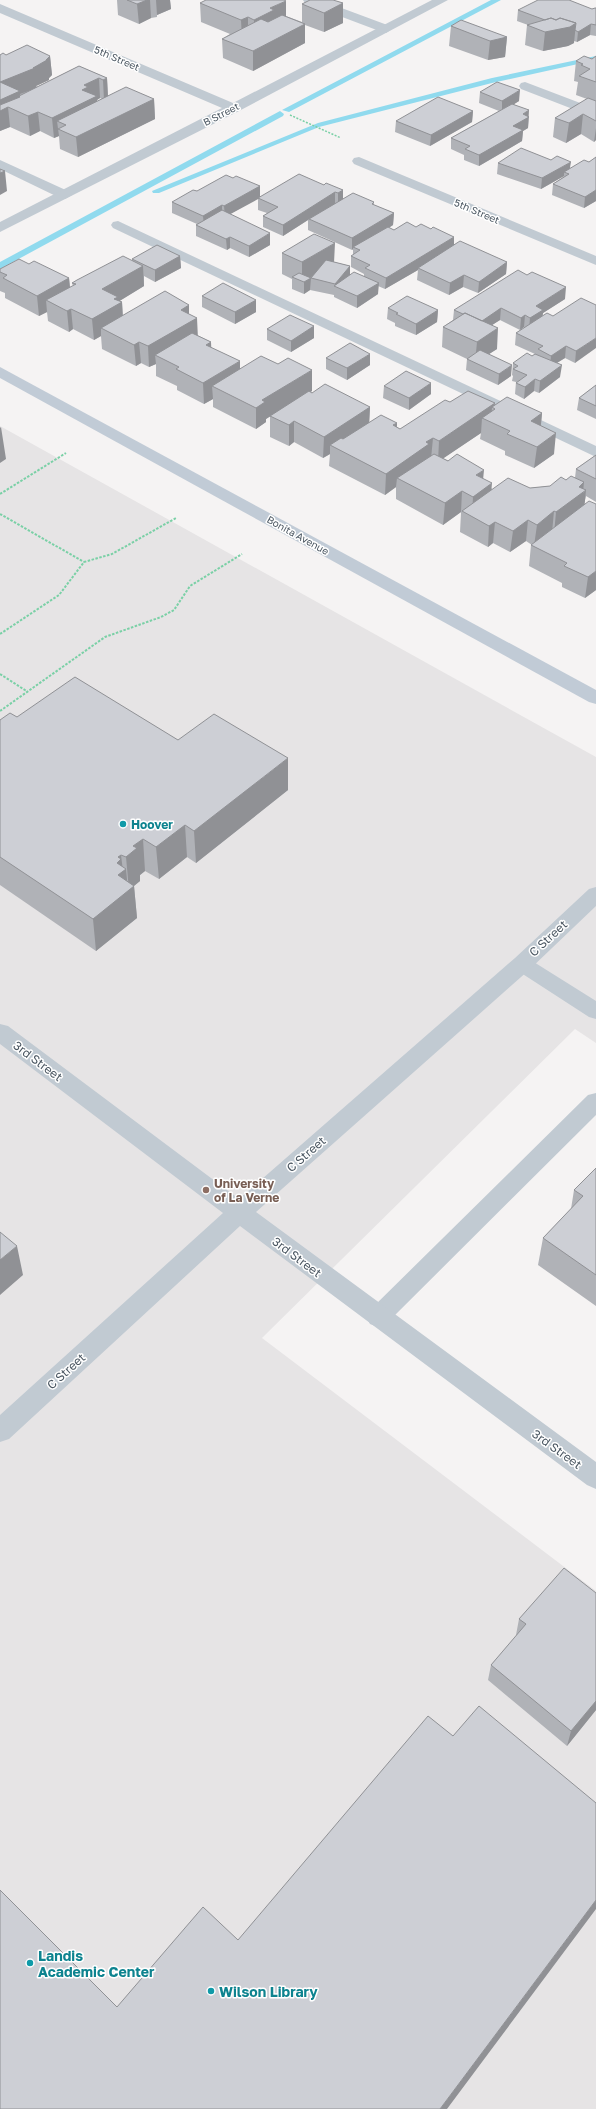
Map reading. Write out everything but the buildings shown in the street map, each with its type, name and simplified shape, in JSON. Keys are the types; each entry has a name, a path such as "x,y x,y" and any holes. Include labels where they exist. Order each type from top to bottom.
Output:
{"main road":[{"name":"Bonita Avenue","path":"0,372 596,698"}],"street":[{"name":"B Street","path":"0,228 442,0"},
{"name":"5th Street","path":"0,8 234,108"},
{"name":"5th Street","path":"359,161 596,261"},
{"name":"C Street","path":"0,1431 239,1213 522,964 596,894"},
{"name":"3rd Street","path":"0,1032 378,1318 596,1478"}],"lane":[{"path":"310,0 386,29"},
{"path":"525,86 596,114"},
{"path":"0,164 65,195"},
{"path":"118,225 596,452"},
{"path":"522,964 596,1011"},
{"path":"378,1318 596,1101"}],"path":[{"path":"291,115 341,138"},
{"path":"0,494 66,453"},
{"path":"0,514 84,562"},
{"path":"0,634 59,595 84,562 112,554 176,518"},
{"path":"0,710 28,692 105,637 161,617 174,610 190,586 242,554"},
{"path":"0,674 28,692"}],"shaded area":[{"name":"University of La Verne","path":"0,426 596,757 596,1043 575,1029 262,1338 596,1591 596,2109 0,2109"}],"waterway":[{"path":"286,110 497,0"},
{"path":"321,125 492,80 596,58"},
{"path":"0,266 280,114"},
{"path":"156,191 315,127"}],"place":[{"name":"Hoover","path":"123,824"},
{"name":"University of La Verne","path":"206,1190"},
{"name":"Landis Academic Center","path":"30,1963"},
{"name":"Wilson Library","path":"211,1991"}]}
